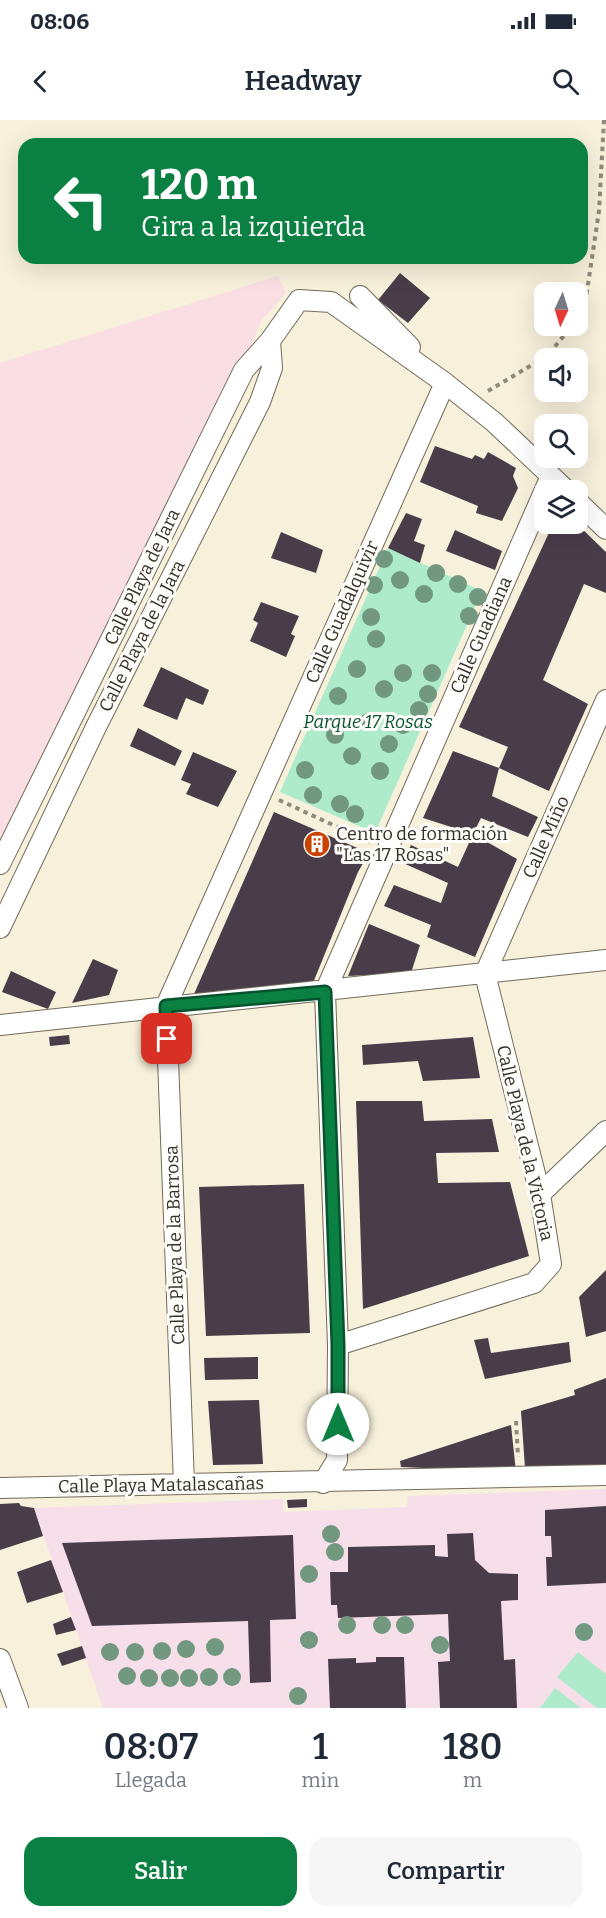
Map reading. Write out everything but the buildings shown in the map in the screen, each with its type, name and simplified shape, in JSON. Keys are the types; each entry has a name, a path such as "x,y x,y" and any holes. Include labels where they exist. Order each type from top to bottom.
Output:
{"street":[{"path":"360,296 445,383 470,402 555,480"},
{"name":"Calle Playa de Jara","path":"0,864 244,370 270,341 299,300 331,302 445,383"},
{"name":"Calle Playa de la Jara","path":"0,928 96,728 260,402 272,368 270,341"},
{"name":"Calle Guadalquivir","path":"166,1006 445,383"},
{"name":"Calle Guadiana","path":"325,992 550,476"},
{"path":"588,512 606,530"},
{"name":"Calle Miño","path":"485,974 606,700"},
{"path":"0,1025 166,1006 325,992 606,960"},
{"name":"Calle Playa de la Victoria","path":"338,1345 534,1283 551,1264 540,1194 485,974"},
{"path":"323,1483 338,1460 338,1345 325,992"},
{"name":"Calle Playa de la Barrosa","path":"166,1006 184,1484"},
{"path":"540,1194 606,1131"},
{"name":"Calle Playa Matalascañas","path":"0,1488 323,1483 606,1475"},
{"path":"0,1659 18,1708"}],"path":[{"path":"588,284 599,211 604,120"},
{"path":"470,402 547,356 564,336"},
{"path":"262,792 387,849"},
{"path":"516,1421 519,1478"}],"shaded area":[{"path":"278,276 286,293 261,321 246,359 240,357 0,847 0,363"},
{"path":"606,1489 606,1708 103,1708 34,1508 283,1499 283,1512 407,1507 408,1496"}],"green space":[{"name":"Parque 17 Rosas","path":"388,548 482,591 375,833 280,792"},
{"path":"578,1652 606,1674 606,1708 597,1708 557,1677"},
{"path":"555,1688 581,1708 540,1708"}],"place":[{"name":"Centro de formación \"Las 17 Rosas\"","path":"317,844"}],"route":[{"path":"167,1039 166,1006 325,992 338,1345 338,1424"}]}
